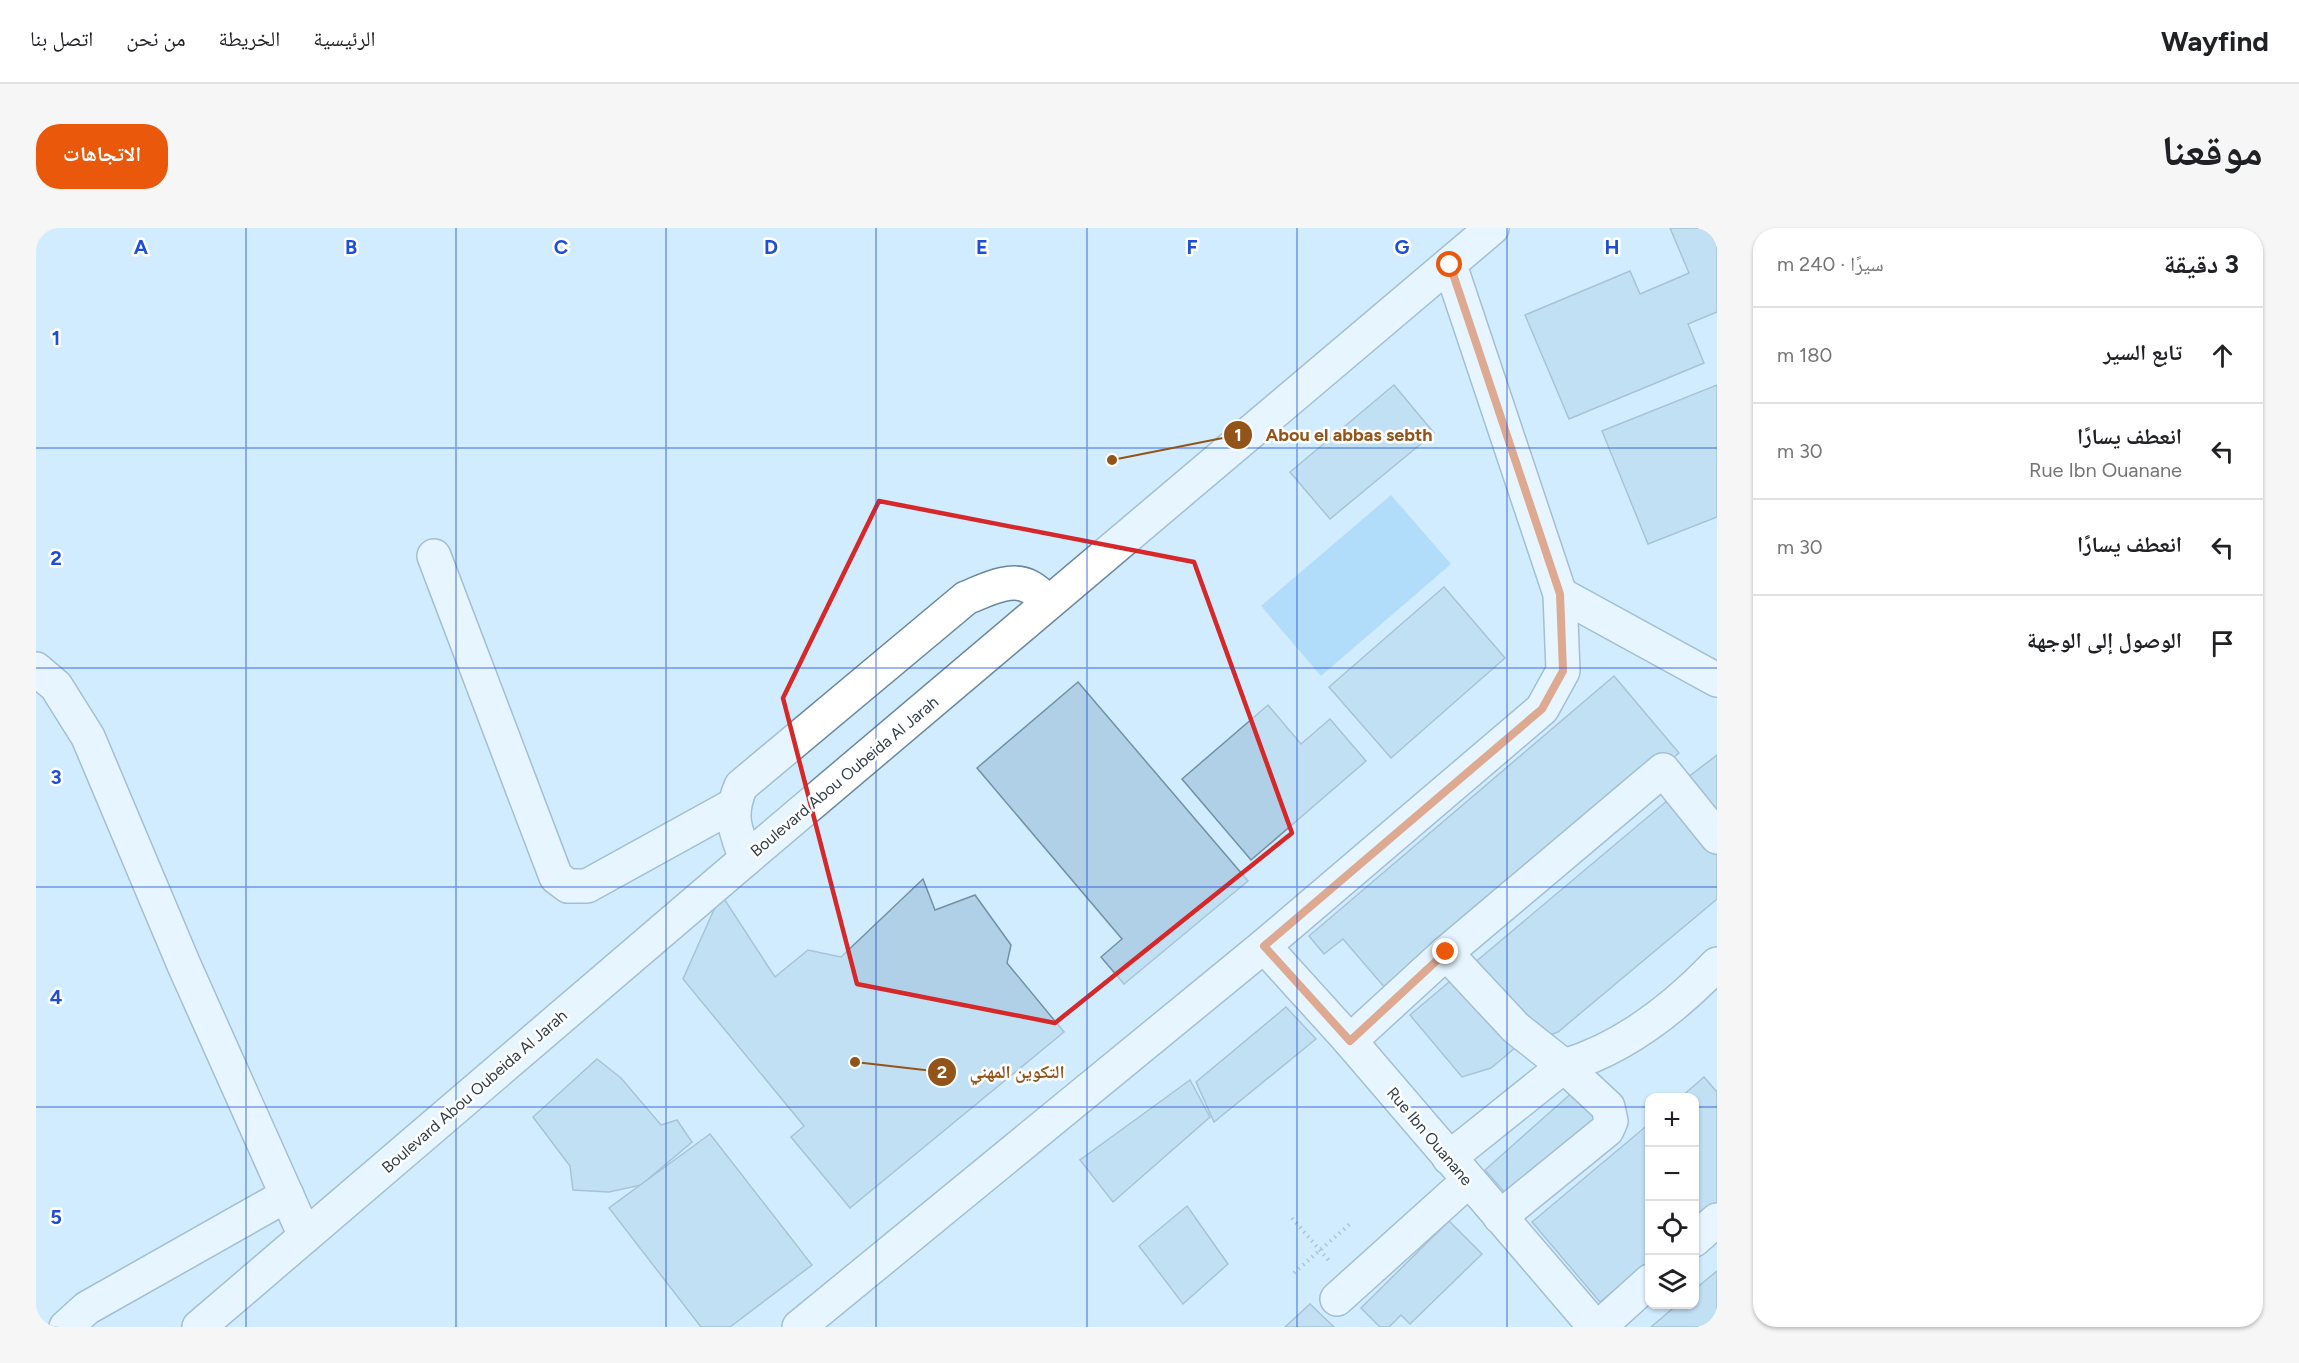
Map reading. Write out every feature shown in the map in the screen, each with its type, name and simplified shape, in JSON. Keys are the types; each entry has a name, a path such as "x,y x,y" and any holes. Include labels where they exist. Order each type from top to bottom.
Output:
{"street":[{"name":"Boulevard Abou Oubeida Al Jarah","path":"199,1327 1048,602 1450,265 1478,233"},
{"path":"799,1327 1264,946 1542,709 1563,671 1560,594 1450,265"},
{"path":"434,556 556,877 568,886 587,886 732,806"},
{"path":"746,859 734,826 732,806 741,786 966,598 991,587 1012,584 1029,586 1048,602"},
{"path":"1560,594 1717,680"},
{"path":"36,669 56,686 88,737 184,965 305,1236"},
{"path":"1350,1041 1446,952 1663,770 1717,837"},
{"name":"Rue Ibn Ouanane","path":"1264,946 1350,1041 1459,1170 1597,1327"},
{"path":"1446,952 1516,1028 1564,1066 1608,1107 1611,1121 1607,1130 1500,1217"},
{"path":"1345,1292 1459,1170 1564,1066 1585,1060 1619,1044 1713,978"},
{"path":"66,1327 87,1308 287,1195"},
{"path":"1699,1236 1717,1220"},
{"path":"1597,1327 1645,1285"}],"path":[{"path":"1292,1218 1320,1250 1345,1292"},
{"path":"1294,1273 1352,1222"}],"highlighted area":[{"path":"879,501 1194,562 1292,833 1055,1023 857,984 783,698"}],"shaded area":[{"path":"1391,495 1451,564 1321,676 1261,606"}],"building":[{"path":"1670,228 1717,228 1717,312 1688,324 1704,363 1569,419 1525,315 1630,271 1640,294 1689,273"},
{"path":"1394,385 1434,433 1330,519 1290,472"},
{"path":"1717,385 1717,517 1648,544 1602,431"},
{"path":"1444,587 1505,658 1391,758 1329,687"},
{"path":"1614,676 1679,753 1392,996 1343,939 1324,954 1309,936"},
{"path":"1078,682 1248,881 1124,984 1101,957 1122,939 977,768"},
{"path":"1268,705 1301,744 1330,719 1366,761 1251,860 1182,779"},
{"path":"1717,755 1717,815 1687,778"},
{"path":"1674,795 1717,846 1717,899 1558,1032 1537,1040 1473,964"},
{"path":"923,879 935,910 975,895 1011,945 1007,963 1064,1032 850,1208 791,1137 804,1126 683,979 721,894 775,977 808,950 841,957"},
{"path":"1462,971 1522,1042 1491,1068 1462,1077 1410,1015"},
{"path":"1286,1007 1316,1039 1214,1122 1196,1082"},
{"path":"597,1059 621,1078 661,1125 677,1120 692,1142 641,1185 609,1192 573,1190 570,1166 533,1117"},
{"path":"1704,1077 1717,1092 1717,1204 1699,1219 1699,1093 1686,1093"},
{"path":"1190,1080 1210,1117 1113,1202 1080,1160"},
{"path":"1575,1090 1605,1124 1515,1204 1485,1170"},
{"path":"1645,1127 1645,1265 1600,1302 1532,1222"},
{"path":"710,1134 812,1265 730,1327 701,1327 609,1208"},
{"path":"1187,1206 1228,1264 1183,1304 1139,1246"},
{"path":"1449,1221 1482,1254 1410,1324 1401,1315 1389,1327 1380,1327 1361,1308"},
{"path":"1717,1271 1717,1327 1651,1327 1672,1309 1699,1309 1699,1286"},
{"path":"1310,1304 1334,1327 1285,1327"}],"place":[{"name":"Abou el abbas sebth","path":"1112,460"},
{"name":"التكوين المهني","path":"855,1062"}],"route":[{"path":"1446,952 1350,1041 1264,946 1542,709 1563,671 1560,594 1450,265"}]}
